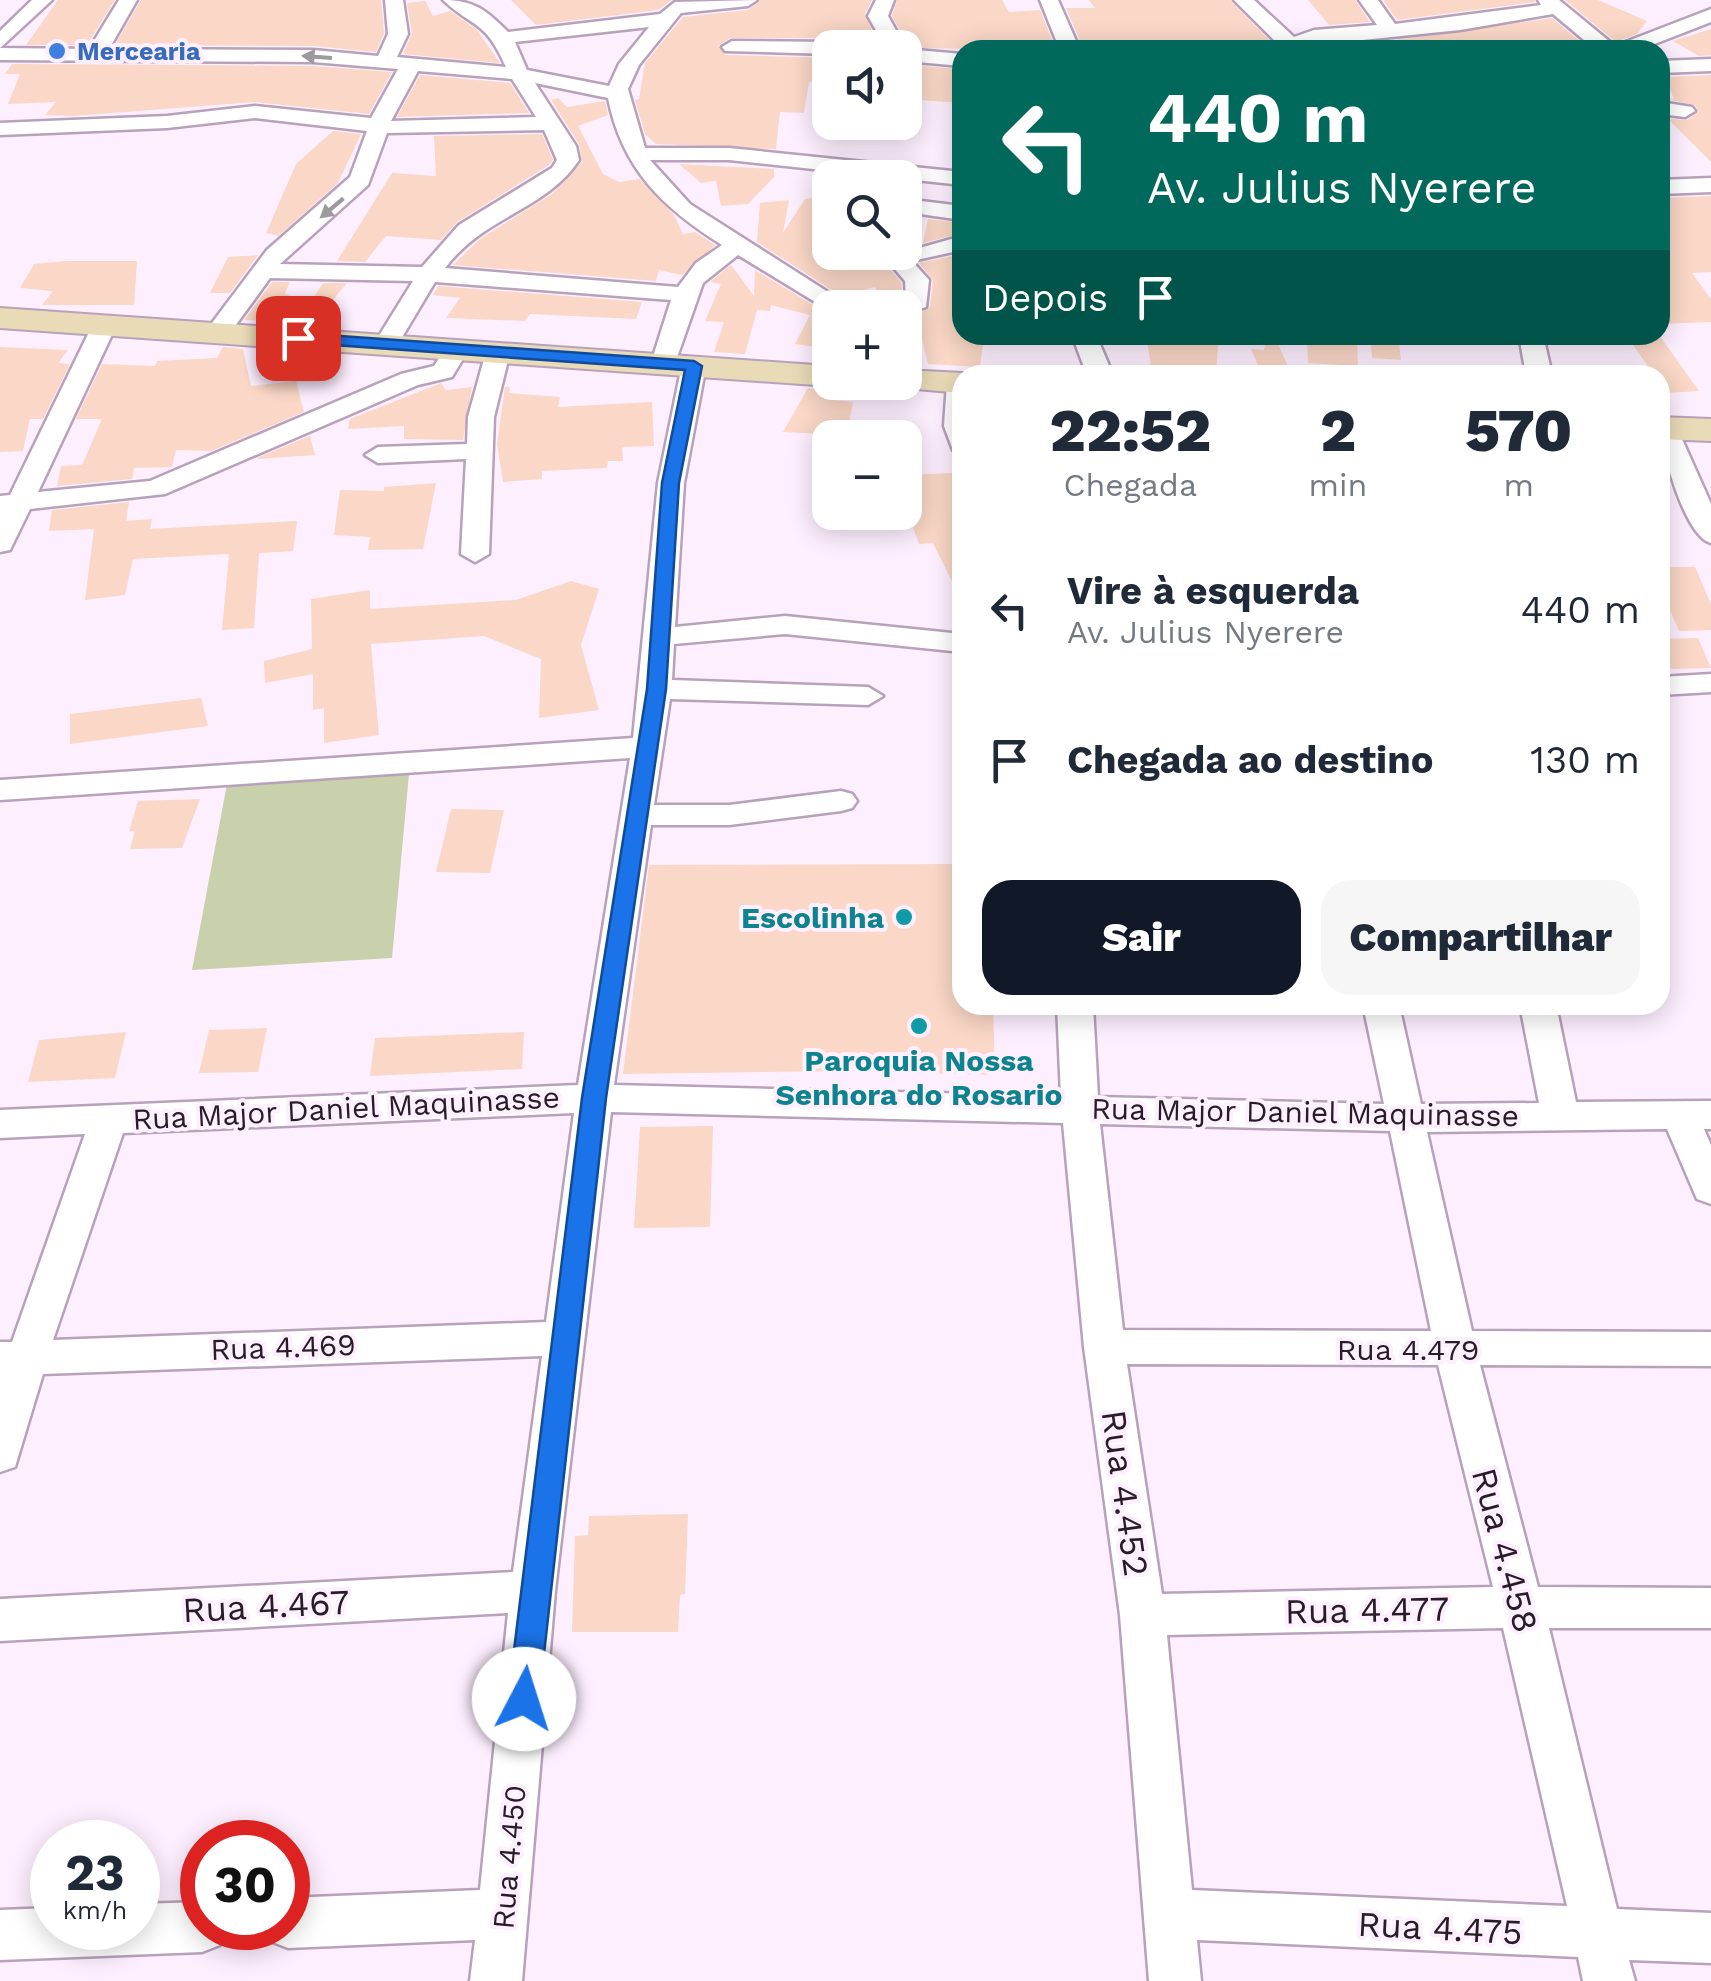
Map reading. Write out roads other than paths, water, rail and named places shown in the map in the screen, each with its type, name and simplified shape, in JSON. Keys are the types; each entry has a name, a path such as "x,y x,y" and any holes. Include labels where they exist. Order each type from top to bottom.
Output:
{"main road":[{"path":"0,318 812,375"},
{"path":"922,381 952,382"},
{"path":"1670,428 1711,430"}],"street":[{"path":"0,42 43,0"},
{"path":"95,55 128,0"},
{"path":"384,63 398,34 394,0"},
{"path":"502,38 748,0"},
{"path":"885,0 878,16 886,30"},
{"path":"1049,0 1066,40"},
{"path":"1243,0 1275,40"},
{"path":"1368,0 1390,30"},
{"path":"386,344 427,274 478,220 542,188 566,166 568,154 519,74 502,38 476,11 460,1"},
{"path":"634,1 671,13"},
{"path":"1307,40 1326,34 1390,30 1552,4 1596,40"},
{"path":"671,13 625,72 616,93 639,154 654,183 738,245 812,290"},
{"path":"1644,40 1711,15"},
{"path":"1666,30 1706,50"},
{"path":"732,47 812,48"},
{"path":"1670,63 1706,50"},
{"path":"0,54 280,55 519,74 616,93"},
{"path":"922,56 952,59"},
{"path":"218,332 297,234 354,189 378,126 411,65"},
{"path":"1670,109 1685,111"},
{"path":"0,129 274,112 378,126 551,123"},
{"path":"639,154 729,154 952,177"},
{"path":"1670,187 1711,185"},
{"path":"922,208 952,212"},
{"path":"265,270 427,274 681,294 705,264 738,245"},
{"path":"922,250 952,245"},
{"name":"Rua 4.450","path":"496,1981 533,1591 594,1098 644,748 656,689 681,294"},
{"path":"0,544 10,503 104,324"},
{"path":"10,503 156,488 195,468 348,410 410,380 442,372 458,349"},
{"path":"475,554 479,451 488,382 498,352"},
{"path":"1670,445 1711,535"},
{"path":"378,455 479,451"},
{"path":"658,637 784,625 952,641"},
{"path":"1670,685 1711,683"},
{"path":"656,689 868,696"},
{"path":"0,790 644,748"},
{"path":"635,815 729,816 840,801"},
{"name":"Rua 4.452","path":"1075,1015 1104,1346 1143,1615 1175,1981"},
{"name":"Rua 4.458","path":"1383,1015 1476,1439 1521,1607 1603,1959"},
{"path":"1540,1015 1560,1116"},
{"name":"Rua Major Daniel Maquinasse","path":"0,1124 594,1098 1408,1118 1695,1116"},
{"path":"1695,1116 1711,1189"},
{"path":"0,1454 13,1359 109,1119"},
{"name":"Rua 4.469","path":"13,1359 566,1338"},
{"name":"Rua 4.479","path":"1104,1346 1711,1349"},
{"name":"Rua 4.467","path":"0,1620 533,1591"},
{"name":"Rua 4.477","path":"1143,1615 1521,1607 1711,1608"},
{"path":"310,1923 505,1914"},
{"name":"Rua 4.475","path":"1170,1914 1603,1959 1711,1938"},
{"path":"0,1936 180,1928"}],"place":[{"name":"Mercearia","path":"57,51"},
{"name":"Escolinha","path":"904,917"},
{"name":"Paroquia Nossa Senhora do Rosario","path":"919,1026"}]}
